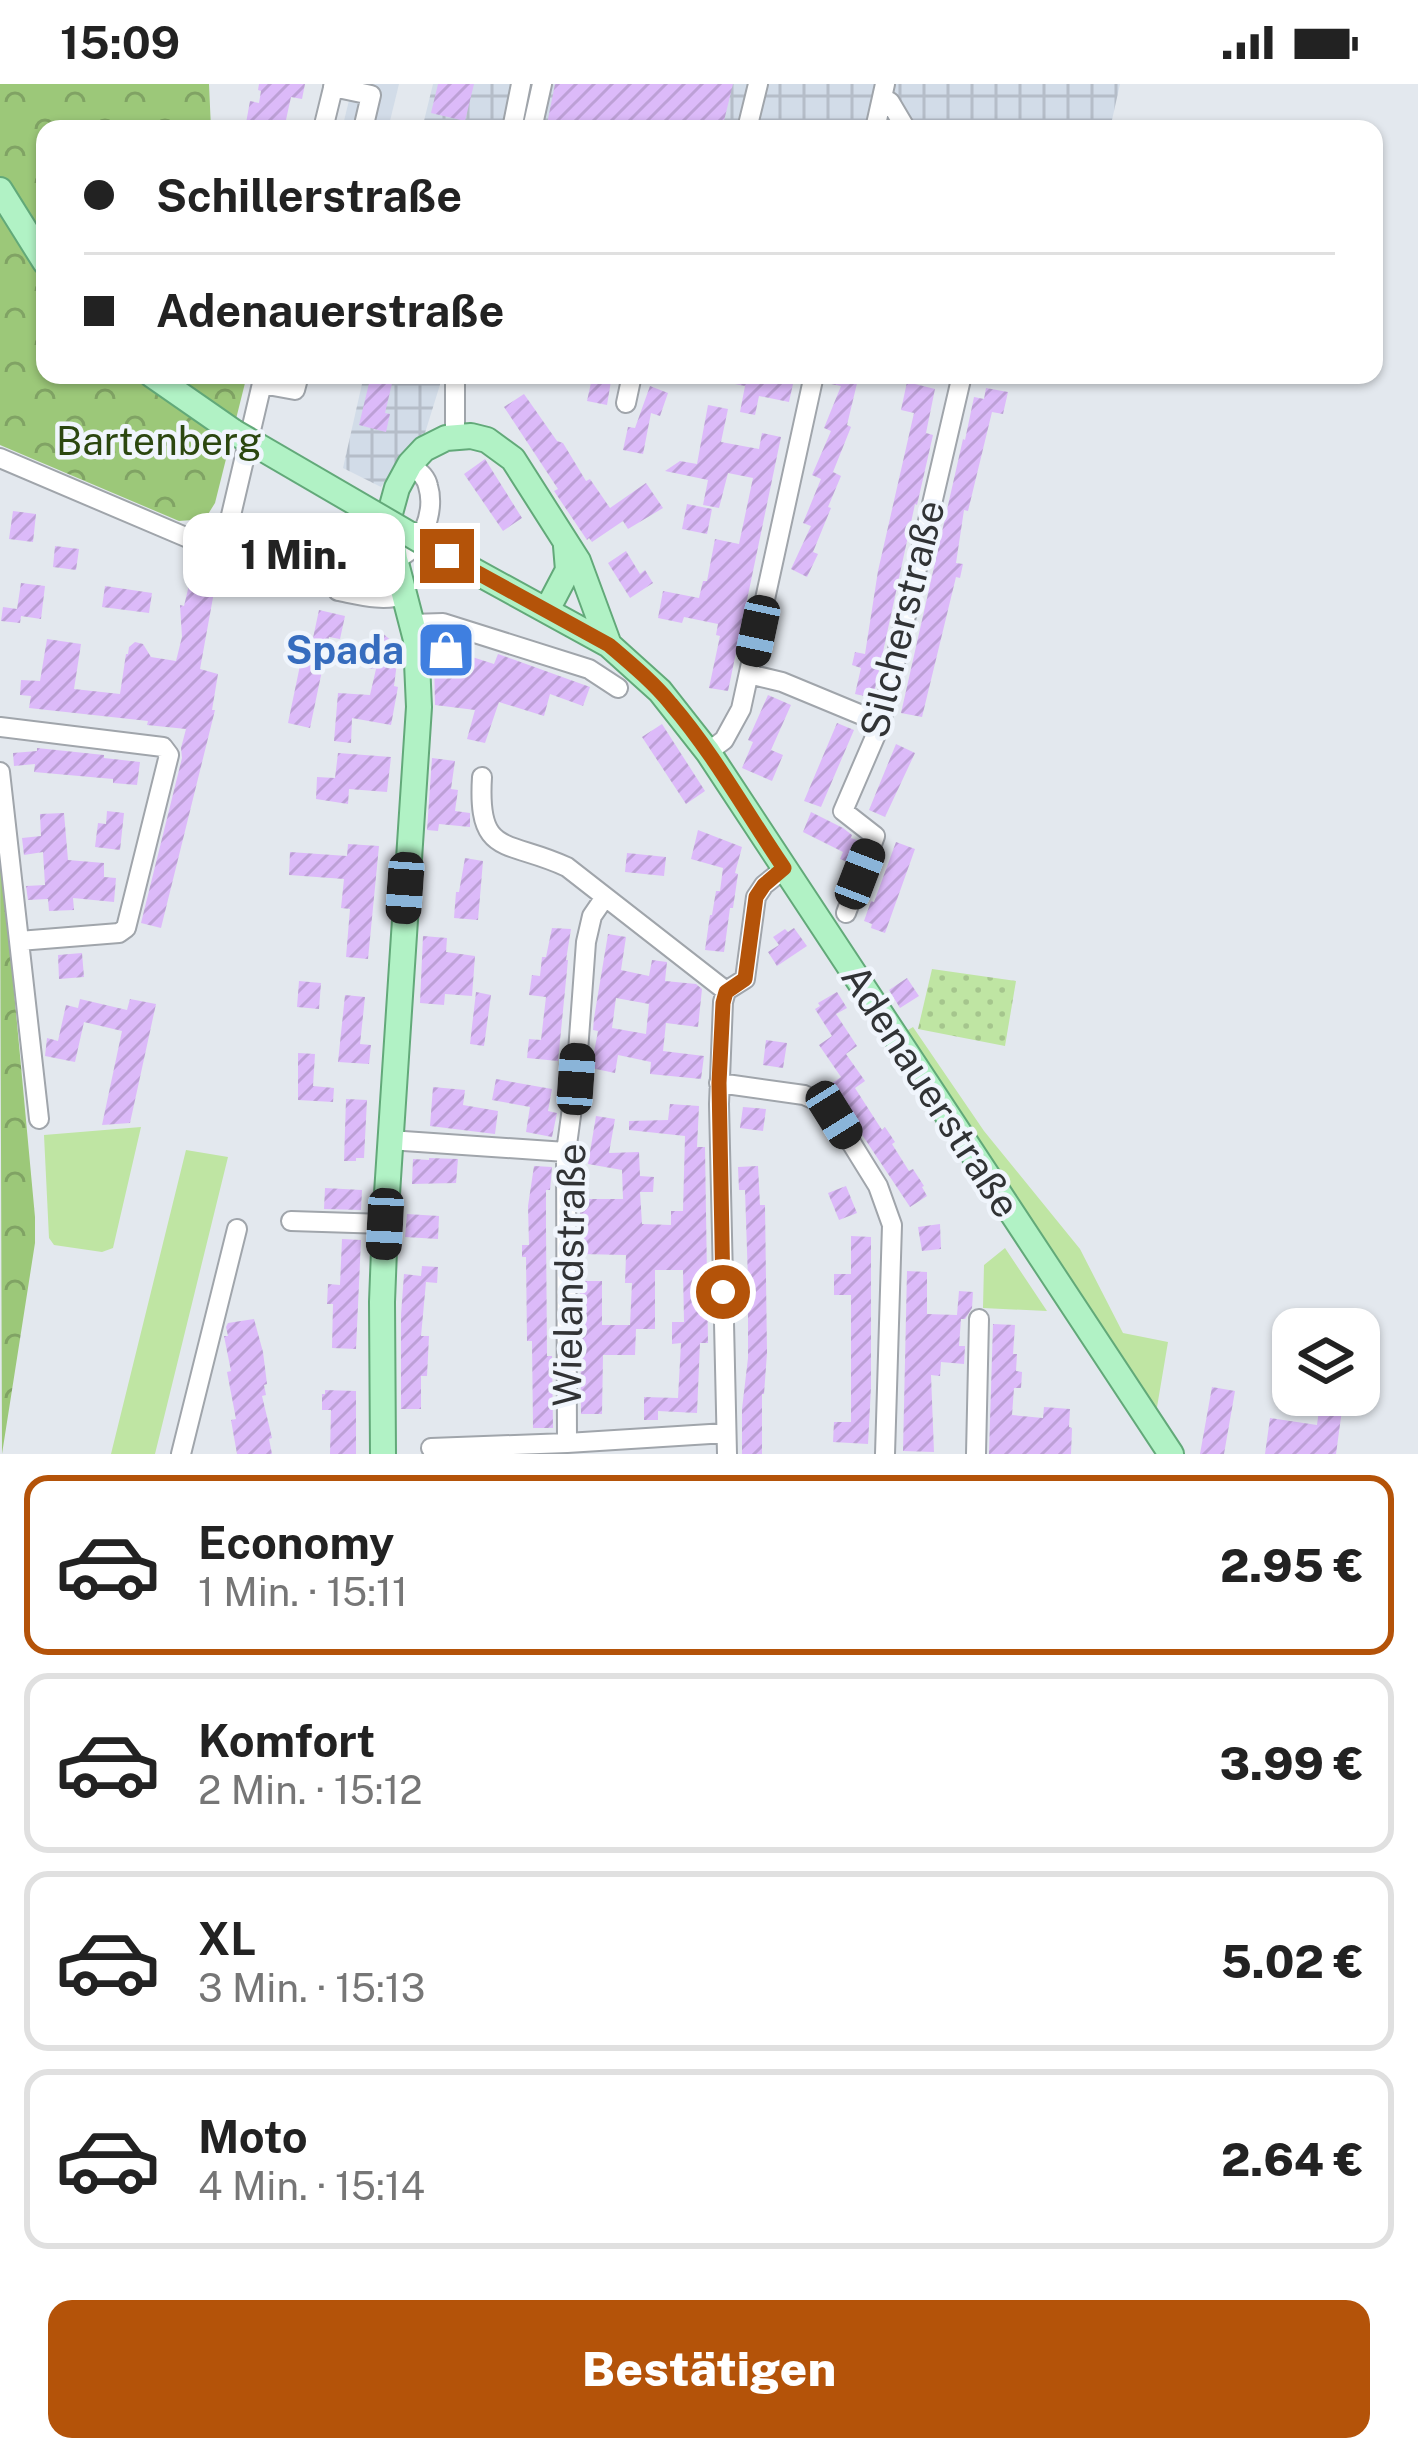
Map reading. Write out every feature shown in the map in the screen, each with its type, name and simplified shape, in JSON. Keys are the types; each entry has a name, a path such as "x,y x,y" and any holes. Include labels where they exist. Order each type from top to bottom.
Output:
{"main road":[{"path":"1,194 36,248"},
{"name":"Adenauerstraße","path":"165,384 234,432 609,645 659,691 708,752 1171,1454"},
{"path":"383,1454 382,1302 389,1140 419,707 418,665 389,517 397,488 424,449 455,436 487,440 514,459 578,561 609,645"},
{"path":"547,610 568,570 563,538"}],"street":[{"path":"514,120 521,84"},
{"path":"534,120 542,84"},
{"path":"749,120 758,84"},
{"path":"325,120 334,85 371,95 365,120"},
{"path":"884,91 901,120"},
{"path":"0,458 188,538 224,545 262,384"},
{"path":"454,384 455,436"},
{"path":"626,403 630,384"},
{"path":"708,752 724,740 741,709 812,384"},
{"name":"Silcherstraße","path":"846,913 875,836 843,811 881,723 960,384"},
{"path":"395,560 415,547 430,501 428,483 410,464"},
{"path":"338,591 377,598 404,596"},
{"path":"411,624 443,623 589,669 618,688"},
{"path":"749,674 782,682 881,723"},
{"path":"0,728 163,748 169,755 126,928 119,933 19,941"},
{"path":"0,772 39,1119"},
{"path":"482,777 480,811 485,827 500,844 567,867 726,992"},
{"path":"726,992 745,979 756,897 784,868"},
{"name":"Wielandstraße","path":"567,1443 566,1152 586,943 592,916 605,897"},
{"path":"726,992 719,1083 727,1454"},
{"path":"719,1083 804,1095 824,1104 878,1186 892,1225 885,1454"},
{"path":"389,1140 566,1152"},
{"path":"291,1221 385,1224"},
{"path":"181,1454 237,1229"},
{"path":"976,1454 979,1319"},
{"path":"431,1448 726,1433"}],"shaded area":[{"path":"353,84 399,84 390,120 344,120"},
{"path":"433,84 1120,84 1112,120 424,120"},
{"path":"362,384 440,384 425,433 381,487 343,468"}],"green space":[{"name":"Bartenberg","path":"0,84 209,84 211,120 36,120 36,384 245,384 215,503 205,519 179,521 0,445"},
{"path":"0,840 35,1217 2,1454"},
{"path":"932,969 1016,981 1005,1046 918,1029"},
{"path":"913,1027 984,1131 1080,1249 1123,1333 1168,1342 1156,1413 903,1033"},
{"path":"141,1127 113,1248 102,1252 54,1245 49,1238 44,1135"},
{"path":"186,1150 228,1157 155,1454 111,1454"},
{"path":"1005,1248 1047,1311 983,1308 984,1265"}],"building":[{"path":"259,84 305,84 302,99 291,97 286,120 247,120 250,101 259,103"},
{"path":"438,84 474,84 465,120 431,113"},
{"path":"555,84 733,84 724,120 548,120"},
{"path":"369,384 392,384 386,432 359,425"},
{"path":"591,384 610,384 607,405 587,401"},
{"path":"735,384 793,384 789,402 759,396 755,415 740,412 745,386"},
{"path":"831,384 857,384 847,425 851,427 833,472 841,476 807,577 791,569 811,526 803,523 821,479 812,475 831,431 824,428 841,386"},
{"path":"907,384 935,389 926,433 933,435 873,698 855,694 861,668 852,665 855,652 865,654 878,571 914,413 901,410"},
{"path":"650,386 668,393 660,416 651,413 643,454 623,450 628,427 635,428"},
{"path":"986,388 1008,392 1003,414 992,412 968,511 964,510 956,563 963,564 922,717 901,713 963,439 974,397 984,399"},
{"path":"524,394 610,508 646,483 663,508 628,529 623,521 592,542 587,540 504,407"},
{"path":"708,405 728,409 721,442 759,449 762,433 781,437 728,691 709,688 720,636 716,635 718,624 658,618 663,591 699,598 715,539 739,544 753,478 728,473 719,508 703,505 708,480 665,471 680,461 697,464"},
{"path":"485,459 522,518 503,531 464,474"},
{"path":"687,504 712,509 707,534 682,529"},
{"path":"13,511 36,514 33,542 9,539"},
{"path":"55,546 79,549 76,570 53,567"},
{"path":"626,551 640,574 645,570 653,583 630,598 608,563"},
{"path":"194,564 218,570 200,669 218,674 215,710 161,928 141,923 186,729 29,708 31,696 20,695 21,680 40,681 47,639 81,644 74,689 120,694 126,654 135,642 143,644 151,657 176,661 182,637 180,605 184,606"},
{"path":"21,583 45,586 41,619 21,616 20,623 1,621 3,607 17,609"},
{"path":"105,586 152,593 149,613 102,607"},
{"path":"319,610 345,616 340,639 329,637 310,728 288,723 303,651 310,652"},
{"path":"381,632 399,647 391,725 352,718 351,743 334,741 338,693 370,695 376,669 367,668 370,651 366,646"},
{"path":"442,638 469,647 466,655 494,664 498,654 590,687 583,706 550,694 544,716 499,702 485,743 467,739 475,710 435,705 434,660"},
{"path":"768,695 791,705 771,750 783,755 772,781 742,768 753,742 748,740"},
{"path":"837,723 854,730 821,807 804,801"},
{"path":"662,724 705,791 686,804 642,737"},
{"path":"896,744 915,753 885,817 869,810"},
{"path":"37,748 140,762 137,785 34,772 35,764 14,766 13,753"},
{"path":"338,753 391,757 387,792 349,789 348,804 316,799 317,777 335,778"},
{"path":"432,758 455,761 451,789 458,790 455,811 470,813 470,827 439,824 438,831 427,830"},
{"path":"107,811 124,813 120,850 95,847 98,823 106,824"},
{"path":"811,812 859,841 850,863 840,859 843,852 803,832"},
{"path":"64,813 68,860 104,863 104,877 116,878 114,902 73,898 74,910 49,911 48,899 28,900 26,886 45,885 43,852 24,855 22,838 41,836 40,814"},
{"path":"698,830 742,847 724,952 705,950 723,868 691,859"},
{"path":"896,842 915,849 885,933 864,921"},
{"path":"348,844 379,846 368,959 346,957 350,909 341,908 344,879 289,875 290,852 347,856"},
{"path":"627,853 666,857 664,876 625,872"},
{"path":"465,858 483,861 478,920 454,918"},
{"path":"552,928 571,929 558,1061 527,1058 529,1039 541,1040 546,997 529,995 532,975 540,976"},
{"path":"794,928 807,946 777,966 768,952 779,945 773,937"},
{"path":"608,934 626,937 621,970 649,976 652,960 667,962 665,981 696,984 702,989 698,1027 666,1023 663,1051 704,1056 701,1079 650,1074 651,1062 618,1055 615,1073 591,1068","holes":["616,998 649,1004 646,1034 612,1028"]},
{"path":"423,936 447,938 446,952 475,956 472,996 445,994 444,1005 420,1003"},
{"path":"82,953 84,977 59,979 58,955"},
{"path":"907,978 919,996 900,1008 889,990"},
{"path":"299,981 321,983 319,1009 297,1007"},
{"path":"476,992 491,995 484,1046 470,1044"},
{"path":"837,992 847,1008 836,1014 857,1046 846,1054 865,1081 855,1088 895,1142 909,1171 913,1169 924,1186 927,1196 910,1207 829,1085 841,1077 819,1045 832,1036 815,1009"},
{"path":"345,995 365,997 360,1044 371,1045 369,1064 338,1062"},
{"path":"80,999 127,1010 130,999 156,1004 130,1123 102,1125 122,1031 84,1022 75,1062 45,1056 47,1038 58,1041 66,1005 78,1008"},
{"path":"766,1040 787,1043 783,1068 763,1065"},
{"path":"298,1053 315,1054 313,1086 334,1088 333,1102 298,1100"},
{"path":"496,1079 552,1089 548,1111 557,1113 552,1137 526,1132 530,1107 492,1100"},
{"path":"433,1087 465,1090 463,1105 498,1111 495,1134 430,1126"},
{"path":"346,1099 367,1100 364,1158 356,1161 344,1161"},
{"path":"670,1104 699,1106 697,1147 705,1147 708,1343 700,1343 697,1413 658,1411 658,1420 644,1420 644,1397 678,1398 681,1343 672,1344 672,1322 684,1322 683,1270 655,1270 655,1329 636,1329 635,1355 603,1355 602,1414 581,1414 580,1281 602,1281 602,1325 630,1325 632,1283 625,1283 626,1255 580,1254 580,1199 623,1199 622,1170 588,1164 596,1116 615,1119 609,1153 639,1152 640,1176 654,1177 653,1192 640,1192 642,1224 671,1225 671,1211 683,1211 685,1136 629,1130 629,1121 668,1120"},
{"path":"743,1107 766,1109 763,1131 740,1128"},
{"path":"413,1159 458,1159 456,1183 412,1184"},
{"path":"534,1166 552,1167 550,1190 546,1190 546,1227 553,1428 533,1428 532,1341 527,1341 522,1245 529,1245"},
{"path":"758,1166 760,1205 765,1205 767,1353 762,1454 742,1454 748,1280 745,1190 739,1190 738,1167"},
{"path":"846,1186 857,1213 839,1220 828,1193"},
{"path":"325,1188 362,1190 361,1210 324,1209"},
{"path":"407,1214 439,1216 438,1239 405,1237"},
{"path":"940,1224 941,1249 922,1251 918,1227"},
{"path":"851,1236 871,1237 868,1444 833,1442 834,1422 851,1422 851,1295 834,1295 834,1274 851,1274"},
{"path":"342,1239 361,1240 356,1349 332,1348 333,1304 327,1304 328,1284 340,1285"},
{"path":"422,1266 438,1267 437,1283 426,1282 421,1336 429,1336 427,1376 421,1376 421,1409 401,1409 404,1274 421,1276"},
{"path":"907,1271 927,1272 927,1314 957,1315 959,1291 973,1292 972,1308 961,1319 959,1346 965,1346 964,1364 941,1362 940,1376 931,1375 934,1452 903,1451"},
{"path":"254,1319 263,1352 267,1384 262,1396 272,1454 237,1454 231,1420 236,1419 227,1372 231,1371 226,1327"},
{"path":"993,1324 1015,1325 1013,1354 1017,1354 1016,1371 1022,1372 1021,1388 1014,1388 1012,1415 1043,1418 1044,1407 1070,1409 1071,1454 989,1454"},
{"path":"1212,1387 1235,1391 1224,1454 1200,1454"},
{"path":"325,1390 356,1391 356,1454 330,1454 331,1410 322,1410"},
{"path":"1318,1416 1341,1416 1336,1454 1265,1454 1270,1418 1317,1425"}],"place":[{"name":"Spada","path":"446,650"}],"route":[{"path":"447,556 609,645 627,661 674,706 784,868 756,897 745,979 726,992 723,1003 719,1083 723,1292"}]}
